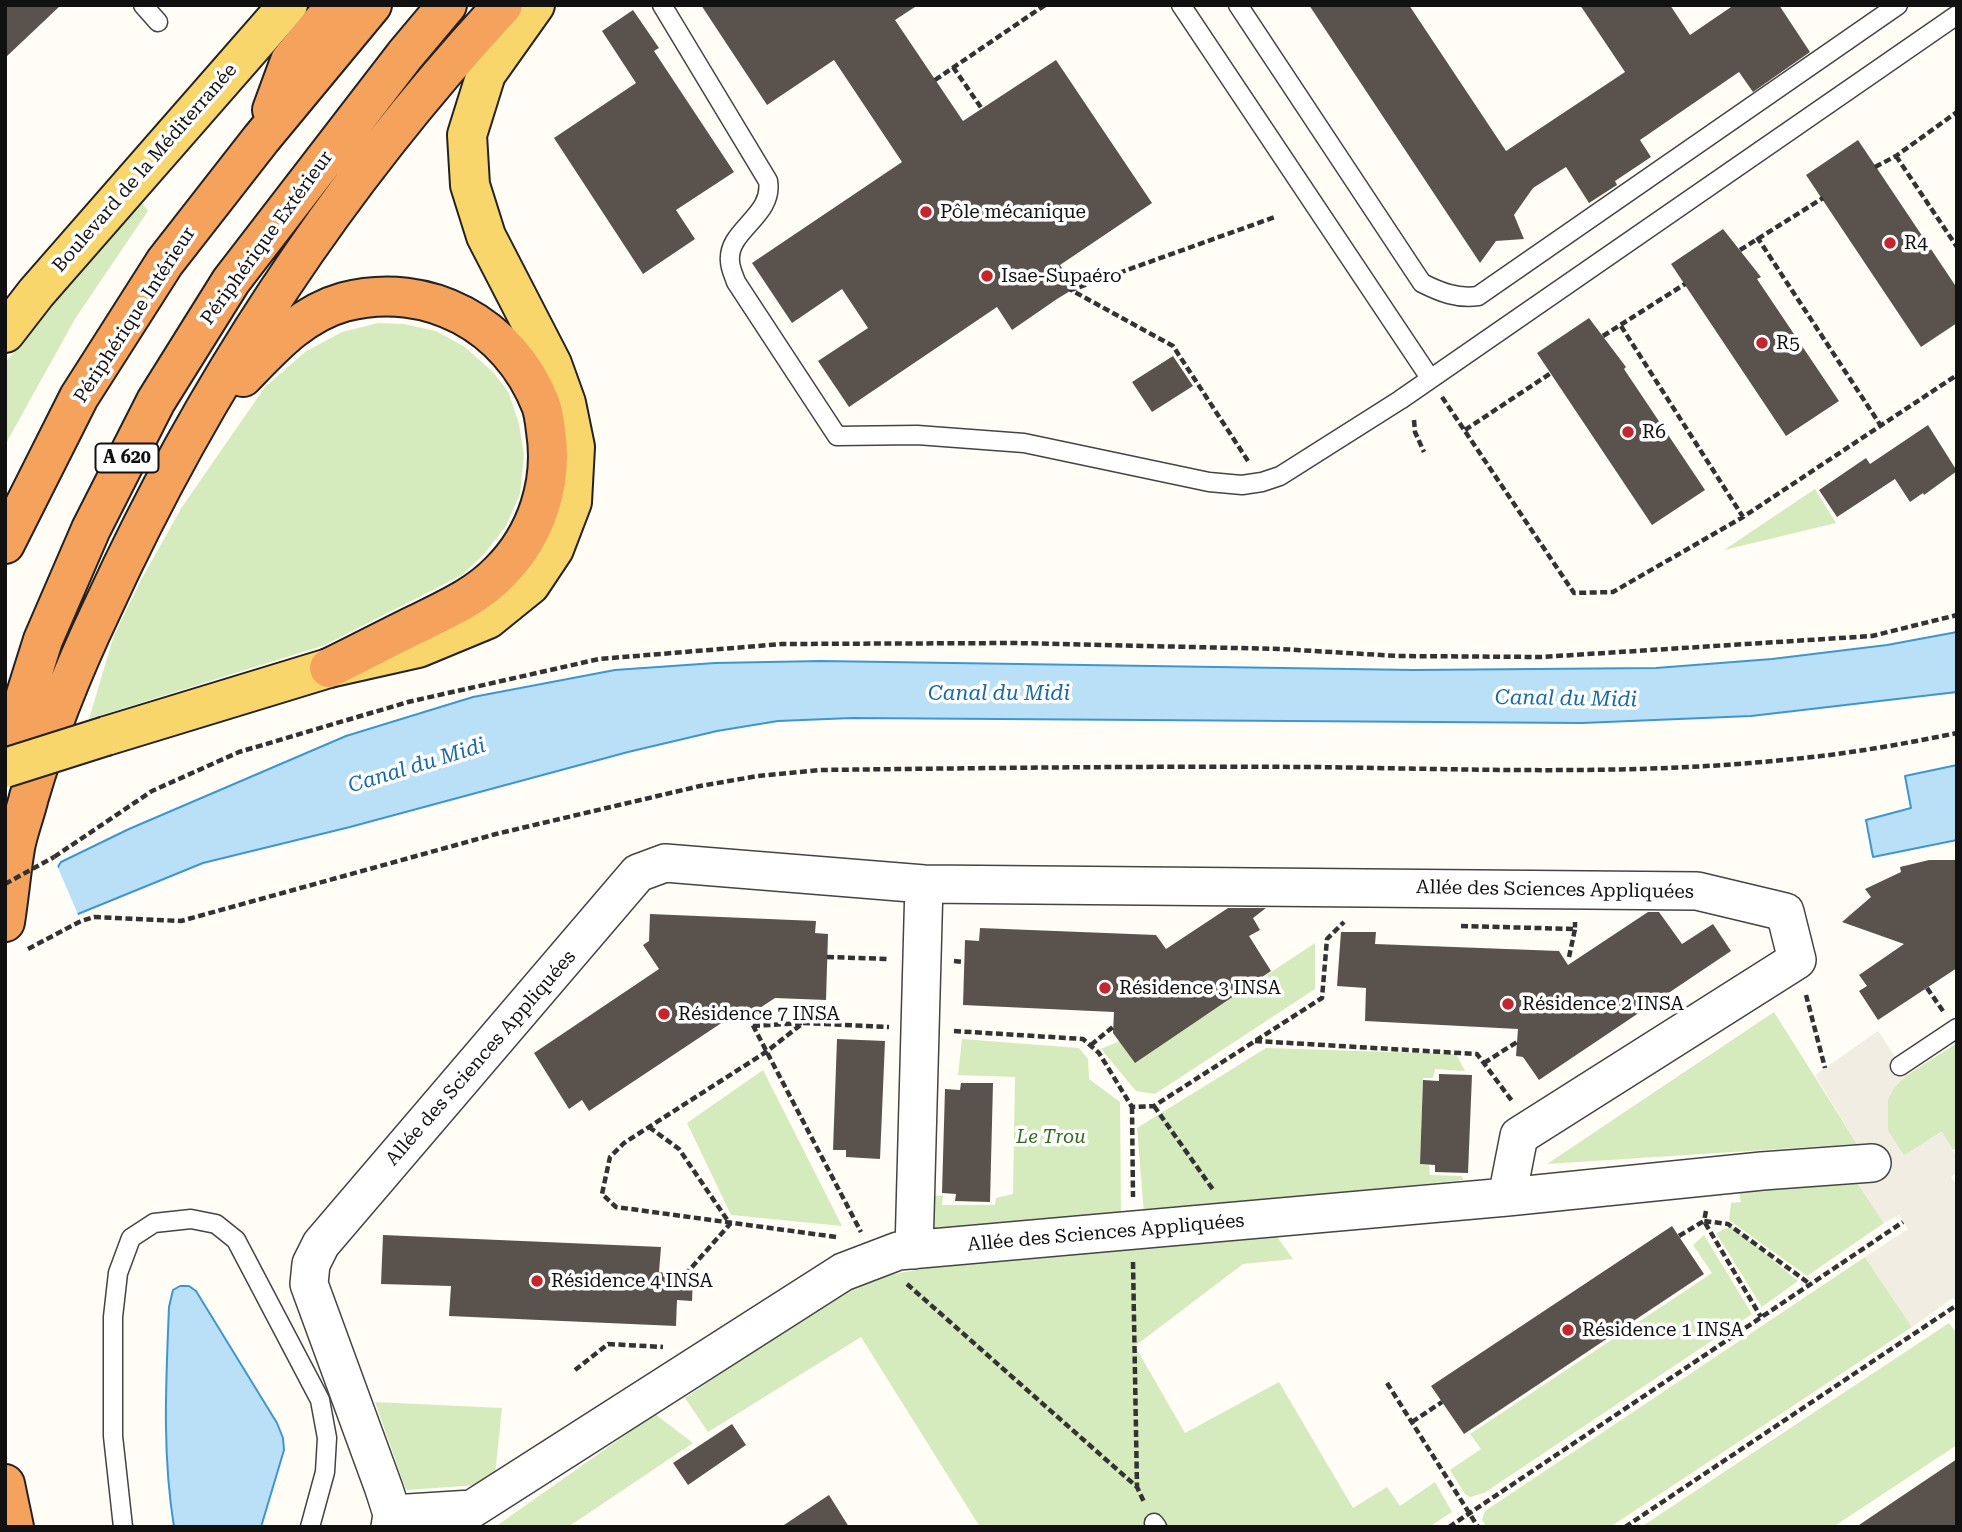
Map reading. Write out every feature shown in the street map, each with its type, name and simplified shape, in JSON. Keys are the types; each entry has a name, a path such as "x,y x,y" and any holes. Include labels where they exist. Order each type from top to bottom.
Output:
{"highway":[{"path":"261,139 290,61 336,5"},
{"name":"Périphérique Intérieur","path":"5,544 79,397 165,262 261,139 372,5"},
{"name":"Périphérique Extérieur","path":"5,761 43,640 91,528 156,401 231,281 405,55 447,5"},
{"path":"16,936 15,846 39,762 73,670 138,529 237,355 351,186 503,5"},
{"path":"195,427 284,335 313,316 344,302 383,297 422,300 461,314 493,333 520,365 542,406 550,453 545,495 527,536 501,572 465,601 329,668"},
{"path":"5,1484 14,1527"}],"main road":[{"name":"Boulevard de la Méditerranée","path":"5,332 288,5"},
{"path":"5,768 329,668 418,648 488,619 530,585 554,549 572,502 575,447 566,403 552,364 486,236 470,185 467,135 486,74 535,5"}],"street":[{"name":"Allée des Sciences Appliquées","path":"1797,960 1785,912 1697,891 924,884 665,863 638,873 321,1244 311,1264 309,1284 391,1520 472,1518 719,1351 843,1272 890,1257 1237,1221 1872,1163"},
{"path":"890,1257 920,1029 924,884"},
{"path":"1507,1197 1519,1136 1797,960"}],"lane":[{"path":"143,5 158,22"},
{"path":"662,5 768,181 770,194 732,246 730,261 736,282 837,436 917,435 992,439 1097,457 1209,482 1242,485 1280,476 1400,400 1957,15"},
{"path":"1181,5 1430,379"},
{"path":"1238,5 1422,283 1442,293 1464,298 1478,296 1898,5"},
{"path":"1900,1066 1957,1028"},
{"path":"123,1527 113,1436 113,1317 118,1273 131,1238 154,1223 191,1219 216,1224 236,1240 320,1400 327,1438 325,1472 310,1527"}],"path":[{"path":"935,80 1045,5"},
{"path":"953,67 982,109"},
{"path":"1875,167 1896,156 1957,112"},
{"path":"1896,156 1957,247"},
{"path":"1740,250 1756,237 1823,198"},
{"path":"1262,482 1173,346 1072,290 1275,217"},
{"path":"1756,237 1881,426"},
{"path":"1603,336 1685,284"},
{"path":"1621,326 1743,517"},
{"path":"1465,430 1552,373"},
{"path":"1430,379 1574,593 1613,592 1743,517 1957,375"},
{"path":"5,884 54,857 152,791 239,752 408,702 599,659 782,644 1016,643 1280,649 1398,656 1541,657 1872,636 1957,615"},
{"path":"16,936 102,916 181,921 496,834 700,786 789,772 820,769 1225,767 1579,770 1648,768 1792,760 1957,733"},
{"path":"1569,957 1575,929 1576,890"},
{"path":"1132,1107 1154,1106 1322,998 1327,939 1343,922 1357,922"},
{"path":"1452,925 1575,929"},
{"path":"1797,960 1825,1068"},
{"path":"748,1016 766,1052 890,1257 1136,1487 1156,1525"},
{"path":"803,1023 766,1052 624,1143 610,1157 602,1194 616,1206 730,1224 890,1257"},
{"path":"753,1026 803,1023 1083,1039 1099,1053 1132,1107 1133,1200"},
{"path":"1091,1045 1114,1026"},
{"path":"1254,1041 1477,1054 1532,1128"},
{"path":"1484,1063 1517,1042"},
{"path":"1154,1106 1237,1221"},
{"path":"649,1127 679,1149 730,1224"},
{"path":"1679,1236 1704,1221 1728,1224 1810,1284"},
{"path":"1704,1221 1761,1317"},
{"path":"1449,1527 1903,1222"},
{"path":"684,1276 730,1224"},
{"path":"1133,1253 1136,1487"},
{"path":"1625,1527 1957,1305"},
{"path":"575,1370 608,1344 719,1351"},
{"path":"1387,1383 1478,1527"},
{"path":"1412,1422 1442,1402"}],"green space":[{"path":"141,201 148,211 75,319 5,445 5,363"},
{"path":"378,323 404,324 436,331 465,347 494,373 509,393 519,424 524,455 520,494 506,526 485,553 462,575 325,645 89,719 114,635 141,580 182,507 265,387 305,352 342,332"},
{"path":"1815,489 1836,523 1724,550"},
{"path":"1315,943 1315,989 1155,1094 1136,1091 1101,1049 1120,1041 1135,1062"},
{"path":"1774,1012 1857,1144 1547,1164"},
{"name":"Le Trou","path":"962,1039 1079,1048 1088,1059 1089,1079 1120,1102 1121,1214 929,1232 930,1195 943,1196 942,1205 995,1205 996,1198 1013,1194 1015,1077 958,1075"},
{"path":"1957,1043 1957,1148 1953,1150 1941,1132 1904,1156 1888,1131 1888,1099 1894,1087 1907,1075"},
{"path":"1266,1048 1456,1054 1465,1071 1435,1069 1433,1078 1423,1078 1420,1164 1429,1165 1430,1175 1462,1176 1463,1180 1144,1214 1137,1128"},
{"path":"763,1070 842,1226 731,1215 687,1123"},
{"path":"1856,1181 1884,1223 1807,1276 1729,1220 1731,1203 1741,1202 1739,1192"},
{"path":"1732,1226 1798,1281 1762,1307 1716,1233"},
{"path":"1275,1234 1293,1259 1243,1264 1135,1346 1185,1433 1279,1382 1353,1508 1387,1487 1400,1506 1435,1482 1452,1512 1429,1527 980,1527 861,1337 708,1432 685,1398 831,1298 867,1279 965,1261"},
{"path":"1704,1235 1752,1314 1484,1493 1470,1497 1465,1494 1450,1470 1481,1449 1470,1434 1712,1273 1693,1245"},
{"path":"1865,1257 1912,1327 1610,1527 1487,1527 1482,1520 1485,1511"},
{"path":"1949,1323 1957,1334 1957,1445 1833,1527 1641,1527"},
{"path":"375,1402 502,1408 494,1484 406,1490"},
{"path":"655,1414 693,1443 568,1527 495,1527"}],"shaded area":[{"path":"1878,1031 1907,1075 1894,1087 1888,1099 1888,1131 1904,1155 1942,1132 1957,1157 1957,1172 1951,1177 1957,1186 1957,1302 1953,1298 1912,1327 1865,1257 1908,1229 1899,1215 1884,1223 1856,1181 1874,1180 1870,1143 1857,1144 1815,1075"}],"water":[{"name":"Canal du Midi","path":"1957,632 1957,692 1751,716 1582,723 852,718 778,721 717,731 203,863 78,914 5,952 61,862 129,829 346,736 473,697 615,670 715,663 821,661 1414,670 1656,668 1772,659 1887,645"},
{"path":"1957,765 1957,840 1873,857 1866,820 1911,808 1905,776"},
{"path":"180,1286 189,1286 196,1291 277,1423 283,1438 284,1450 261,1527 174,1527 166,1445 166,1390 169,1307 173,1290"}],"pier":[{"path":"56,863 79,917 5,956 5,892"}],"building":[{"path":"5,5 61,5 5,58"},
{"name":"Pôle mécanique","path":"701,5 918,5 895,20 963,121 1056,60 1152,203 1060,265 1075,288 1012,330 997,307 849,407 818,361 868,328 842,289 792,323 752,263 902,162 834,60 767,105"},
{"path":"1309,5 1409,5 1506,151 1625,72 1580,5 1670,5 1690,35 1734,5 1779,5 1810,52 1753,92 1739,72 1640,140 1651,157 1615,181 1617,185 1589,203 1566,167 1533,188 1514,215 1524,239 1496,241 1480,263"},
{"path":"633,10 659,48 654,51 734,172 676,210 695,239 643,274 554,138 636,83 602,31"},
{"name":"R4","path":"1858,140 1957,288 1957,323 1921,347 1806,175"},
{"name":"R5","path":"1723,229 1761,277 1757,279 1839,401 1786,436 1671,264"},
{"name":"R6","path":"1589,318 1626,367 1624,369 1705,490 1652,525 1537,353"},
{"path":"1173,356 1193,386 1152,412 1132,382"},
{"path":"1928,425 1957,471 1910,502 1895,479 1837,517 1819,490 1866,458 1870,464"},
{"path":"1929,860 1957,860 1957,968 1878,1020 1859,991 1867,986 1859,975 1904,944 1842,922 1871,897 1865,889 1901,872 1900,867"},
{"name":"Résidence 3 INSA","path":"1228,908 1266,908 1253,918 1260,930 1249,936 1271,971 1135,1063 1113,1033 1114,1012 963,1005 965,940 979,941 980,928 1156,935 1166,949"},
{"name":"Résidence 2 INSA","path":"1648,912 1659,912 1682,944 1713,924 1731,951 1539,1080 1523,1057 1516,1056 1518,1029 1365,1021 1366,988 1337,986 1341,932 1376,932 1375,944 1559,951 1568,965"},
{"name":"Résidence 7 INSA","path":"650,914 816,921 815,933 828,934 826,1000 775,998 743,1019 738,1012 589,1111 582,1100 569,1109 534,1053 659,969 643,945 649,941"},
{"path":"837,1039 885,1041 880,1159 846,1157 846,1150 833,1150"},
{"path":"1439,1074 1472,1075 1468,1173 1435,1172 1435,1165 1420,1164 1423,1080 1439,1081"},
{"path":"961,1083 993,1083 990,1202 955,1201 956,1194 942,1193 945,1089 960,1090"},
{"name":"Résidence 1 INSA","path":"1672,1226 1704,1274 1464,1434 1431,1386"},
{"name":"Résidence 4 INSA","path":"383,1235 661,1247 659,1272 693,1278 692,1301 677,1300 676,1326 449,1316 451,1286 381,1284"},
{"path":"732,1424 746,1445 688,1485 673,1463"},
{"path":"1957,1459 1957,1527 1856,1527"},
{"path":"829,1495 849,1527 781,1527"}],"place":[{"name":"Pôle mécanique","path":"926,212"},
{"name":"R4","path":"1890,243"},
{"name":"Isae-Supaéro","path":"987,276"},
{"name":"R5","path":"1762,343"},
{"name":"R6","path":"1628,432"},
{"name":"Résidence 3 INSA","path":"1105,988"},
{"name":"Résidence 2 INSA","path":"1508,1004"},
{"name":"Résidence 7 INSA","path":"664,1014"},
{"name":"Résidence 4 INSA","path":"537,1281"},
{"name":"Résidence 1 INSA","path":"1568,1330"}]}
